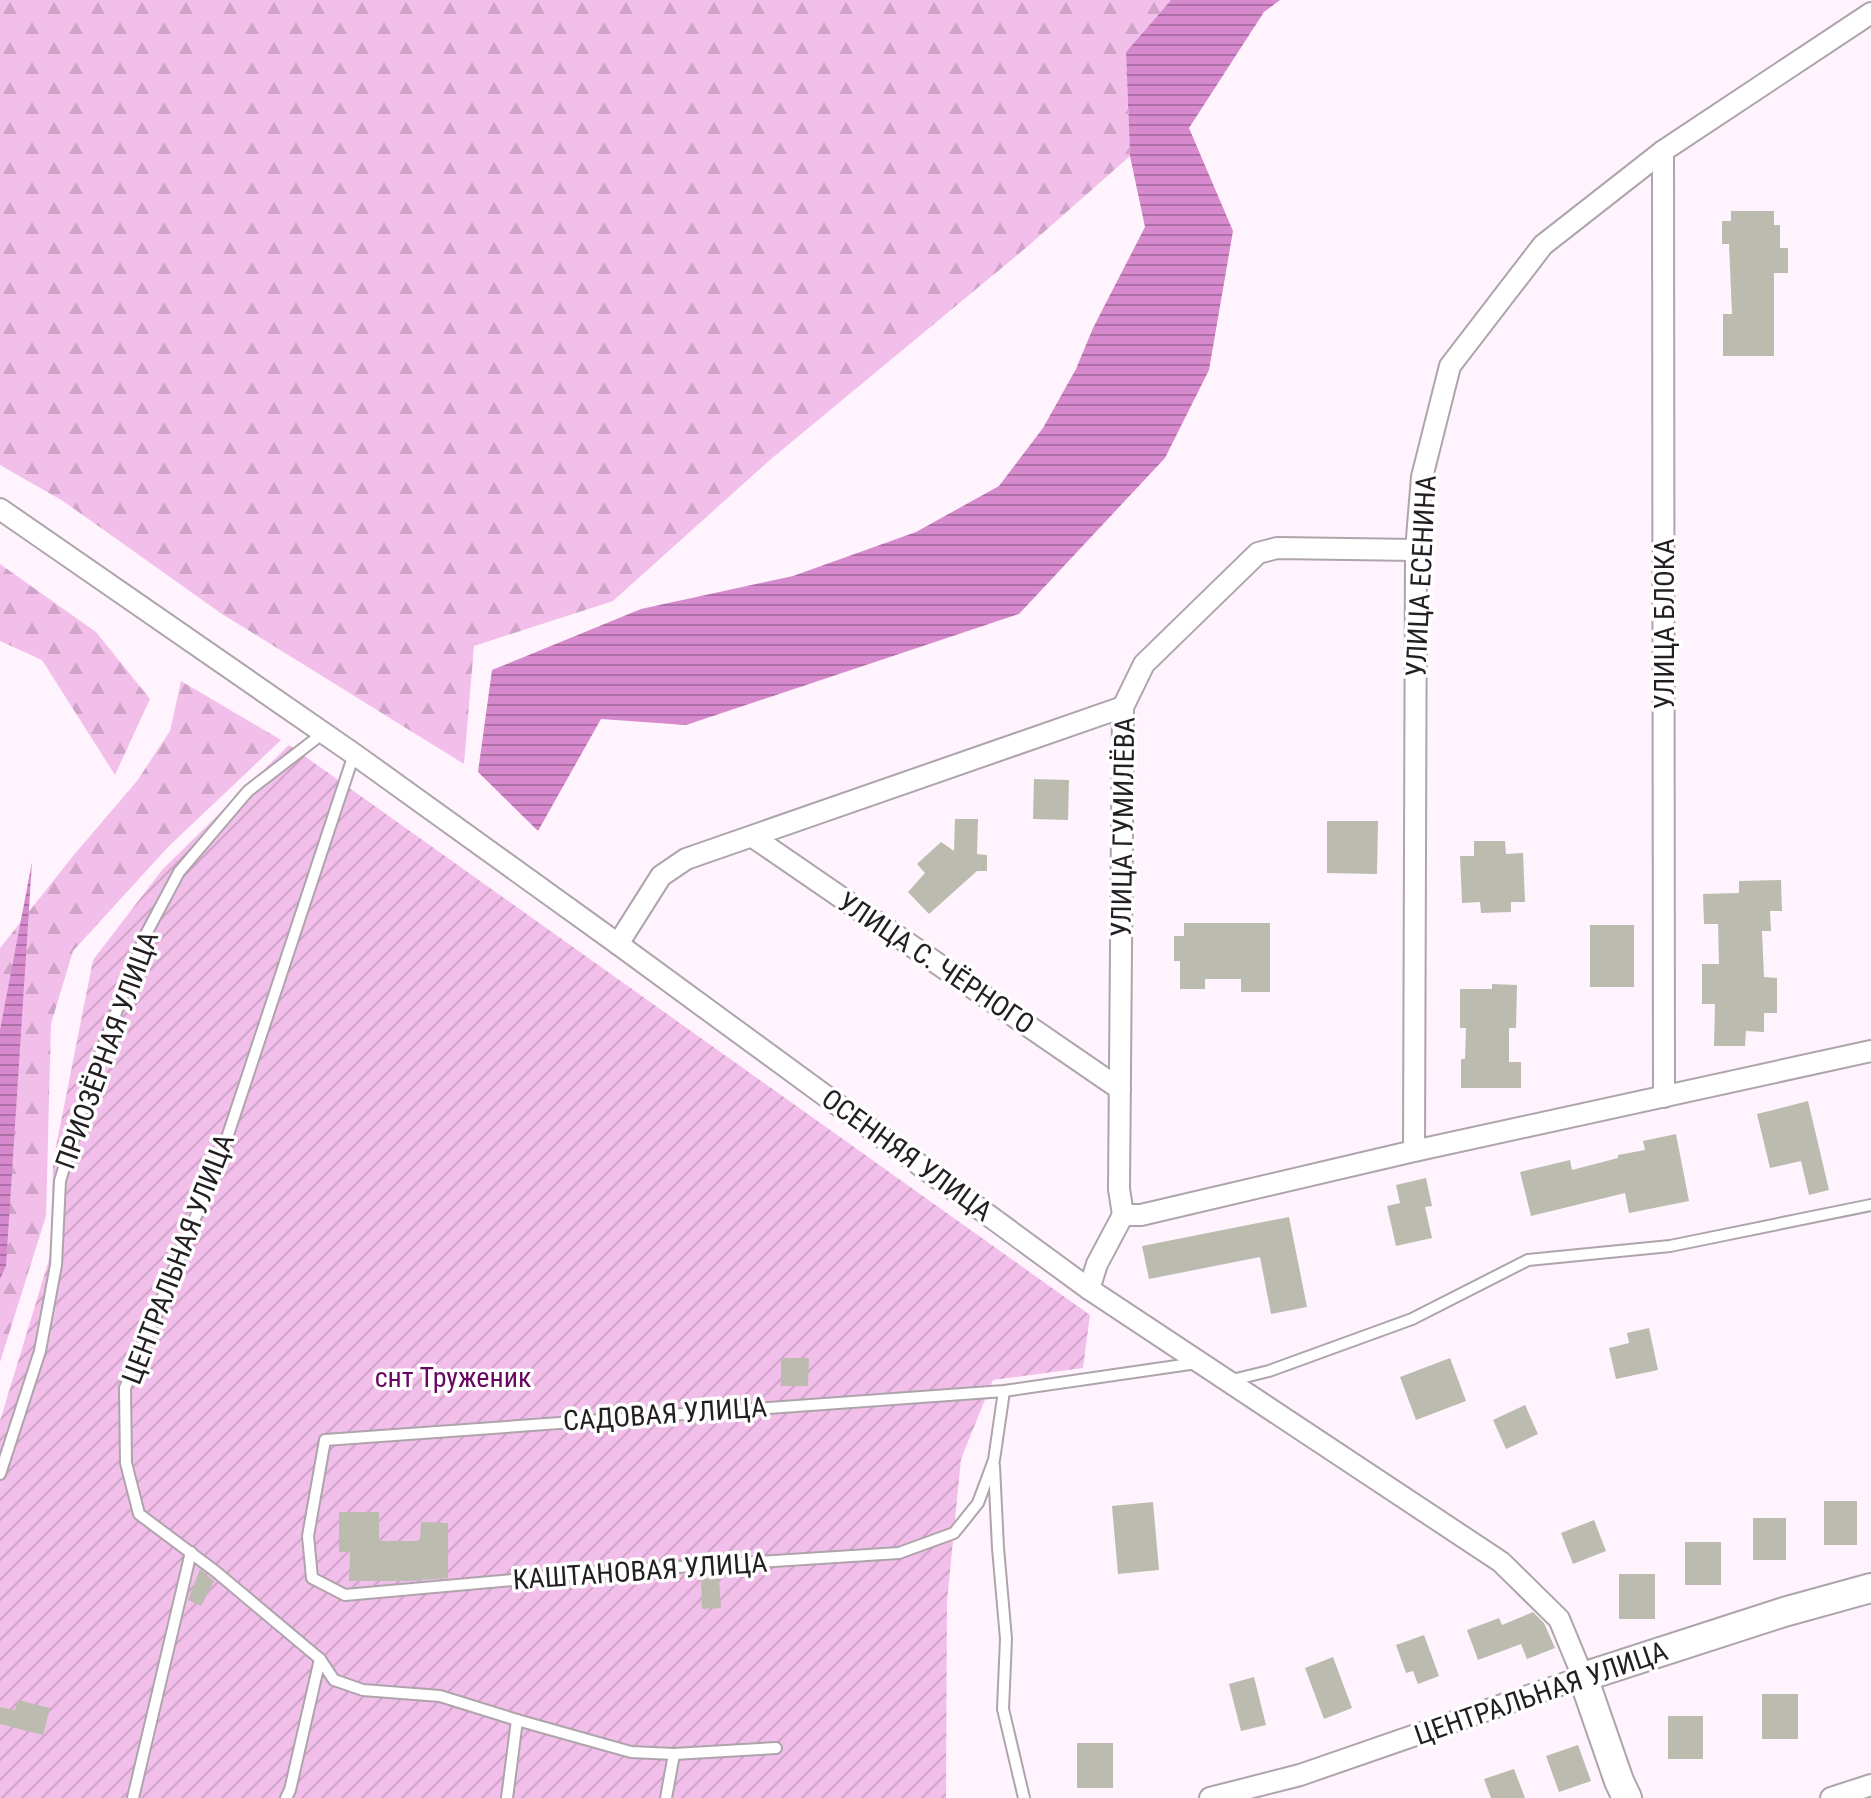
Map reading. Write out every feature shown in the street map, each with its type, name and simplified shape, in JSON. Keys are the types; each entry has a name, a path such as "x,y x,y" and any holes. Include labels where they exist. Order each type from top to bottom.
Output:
{"street":[{"name":"УЛИЦА ЕСЕНИНА","path":"1414,1151 1416,550 1422,477 1450,366 1543,245 1663,151 1871,13"},
{"name":"УЛИЦА БЛОКА","path":"1663,151 1664,1097"},
{"name":"ОСЕННЯЯ УЛИЦА","path":"0,509 354,754 1089,1289 1501,1562 1559,1619 1583,1677"},
{"name":"УЛИЦА ГУМИЛЁВА","path":"1123,1215 1119,1189 1123,707 1144,664 1258,553 1277,548 1416,550"},
{"path":"618,944 661,876 686,859 1123,707"},
{"name":"УЛИЦА С. ЧЁРНОГО","path":"753,837 1120,1089"},
{"path":"1089,1289 1097,1264 1123,1215 1141,1215 1414,1151 1871,1051"},
{"name":"ЦЕНТРАЛЬНАЯ УЛИЦА","path":"1210,1798 1300,1775 1583,1677 1784,1612 1871,1588"},
{"path":"1583,1677 1627,1798"},
{"path":"1831,1798 1871,1785"}],"lane":[{"name":"ПРИОЗЁРНАЯ УЛИЦА","path":"0,1474 40,1351 56,1265 60,1181 89,1084 145,936 179,872 248,791 322,734"},
{"name":"ЦЕНТРАЛЬНАЯ УЛИЦА","path":"354,754 222,1153 125,1388 126,1463 139,1514 191,1552 320,1659 334,1680 363,1690 440,1696 631,1752 674,1754 776,1748"},
{"path":"1226,1382 1269,1371 1412,1319 1528,1260 1670,1246 1871,1205"},
{"path":"1004,1391 1198,1363"},
{"name":"САДОВАЯ УЛИЦА","path":"325,1440 1004,1391"},
{"name":"КАШТАНОВАЯ УЛИЦА","path":"325,1440 308,1536 312,1578 345,1595 601,1572 899,1553 954,1533 978,1503 994,1460 1004,1391"},
{"path":"994,1460 1006,1639 1003,1709 1024,1798"},
{"path":"133,1798 191,1552"},
{"path":"286,1798 320,1659"},
{"path":"507,1798 517,1720"},
{"path":"666,1798 674,1754"}],"green space":[{"path":"0,0 1171,0 1126,52 1130,156 1027,247 771,459 613,601 474,646 464,764 222,614 63,501 0,465"},
{"path":"0,564 96,632 150,699 115,775 42,660 0,641"},
{"path":"181,681 281,740 169,846 73,951 51,1024 46,1216 0,1362 0,948 137,781 170,731"},
{"name":"снт Труженик","path":"289,745 1090,1315 1083,1368 993,1380 961,1459 947,1602 946,1798 0,1798 0,1421 51,1253 53,1162 93,960 162,870"}],"shaded area":[{"path":"1171,0 1280,0 1264,12 1189,128 1233,231 1209,370 1165,458 1019,614 686,725 601,719 538,831 478,772 492,670 641,609 793,576 916,532 999,486 1043,428 1076,369 1093,328 1145,227 1130,156 1126,52"},
{"path":"32,862 6,1266 0,1279 0,1030"}],"building":[{"path":"1731,211 1774,211 1774,225 1780,225 1780,248 1788,248 1788,273 1774,273 1774,356 1723,356 1723,314 1732,314 1729,244 1722,244 1722,221 1731,221"},
{"path":"1034,779 1069,780 1068,820 1033,819"},
{"path":"955,819 978,819 977,854 987,855 987,871 977,871 929,914 908,892 925,873 917,864 941,842 954,851"},
{"path":"1327,821 1378,821 1377,874 1327,873"},
{"path":"1474,841 1505,841 1506,854 1523,853 1525,902 1511,902 1511,912 1481,913 1480,902 1462,903 1460,856 1474,856"},
{"path":"1781,880 1782,911 1770,911 1771,931 1762,931 1764,977 1777,978 1777,1013 1764,1013 1764,1032 1746,1031 1745,1046 1714,1046 1715,1004 1702,1004 1702,964 1719,964 1718,924 1704,924 1703,894 1739,893 1739,881"},
{"path":"1184,923 1270,923 1270,992 1241,992 1241,979 1205,979 1205,989 1180,989 1180,961 1174,961 1174,936 1184,936"},
{"path":"1590,925 1634,925 1634,987 1590,987"},
{"path":"1492,984 1517,985 1516,1028 1509,1028 1509,1062 1521,1062 1521,1088 1461,1088 1461,1059 1465,1059 1466,1028 1460,1028 1460,989 1492,989"},
{"path":"1808,1101 1829,1190 1809,1195 1801,1161 1770,1168 1757,1114"},
{"path":"1676,1134 1689,1201 1629,1213 1625,1193 1531,1216 1520,1172 1570,1160 1572,1170 1645,1150 1643,1141"},
{"path":"1426,1178 1432,1206 1425,1207 1432,1238 1396,1246 1387,1206 1400,1203 1396,1185"},
{"path":"1289,1217 1307,1307 1271,1314 1260,1257 1149,1279 1142,1246"},
{"path":"1649,1328 1658,1370 1616,1379 1609,1348 1629,1343 1627,1333"},
{"path":"781,1358 809,1358 808,1386 781,1386"},
{"path":"1450,1358 1466,1401 1416,1420 1400,1377"},
{"path":"1525,1405 1538,1434 1506,1449 1493,1420"},
{"path":"1824,1501 1857,1501 1857,1545 1824,1545"},
{"path":"1153,1502 1159,1570 1118,1574 1112,1506"},
{"path":"339,1512 379,1512 379,1541 420,1541 421,1522 448,1523 448,1578 349,1581 350,1552 339,1552"},
{"path":"1753,1518 1786,1518 1786,1560 1753,1560"},
{"path":"1594,1520 1606,1551 1573,1564 1561,1533"},
{"path":"1685,1542 1721,1542 1721,1585 1685,1585"},
{"path":"200,1569 214,1581 201,1606 188,1600"},
{"path":"1619,1574 1655,1574 1655,1619 1619,1619"},
{"path":"719,1578 721,1608 702,1609 701,1579"},
{"path":"1533,1612 1544,1623 1555,1648 1527,1659 1521,1644 1478,1660 1467,1630 1499,1618 1502,1625"},
{"path":"1424,1635 1439,1676 1418,1684 1413,1671 1406,1673 1396,1645"},
{"path":"1333,1657 1352,1708 1324,1719 1305,1668"},
{"path":"1254,1677 1266,1725 1241,1731 1229,1684"},
{"path":"1762,1694 1798,1694 1798,1739 1762,1739"},
{"path":"18,1700 50,1708 43,1735 0,1724 0,1707 15,1710"},
{"path":"1668,1716 1703,1716 1703,1759 1668,1759"},
{"path":"1077,1743 1113,1743 1113,1788 1077,1788"},
{"path":"1578,1745 1591,1781 1559,1792 1546,1756"},
{"path":"1514,1769 1525,1798 1491,1798 1484,1779"}]}
